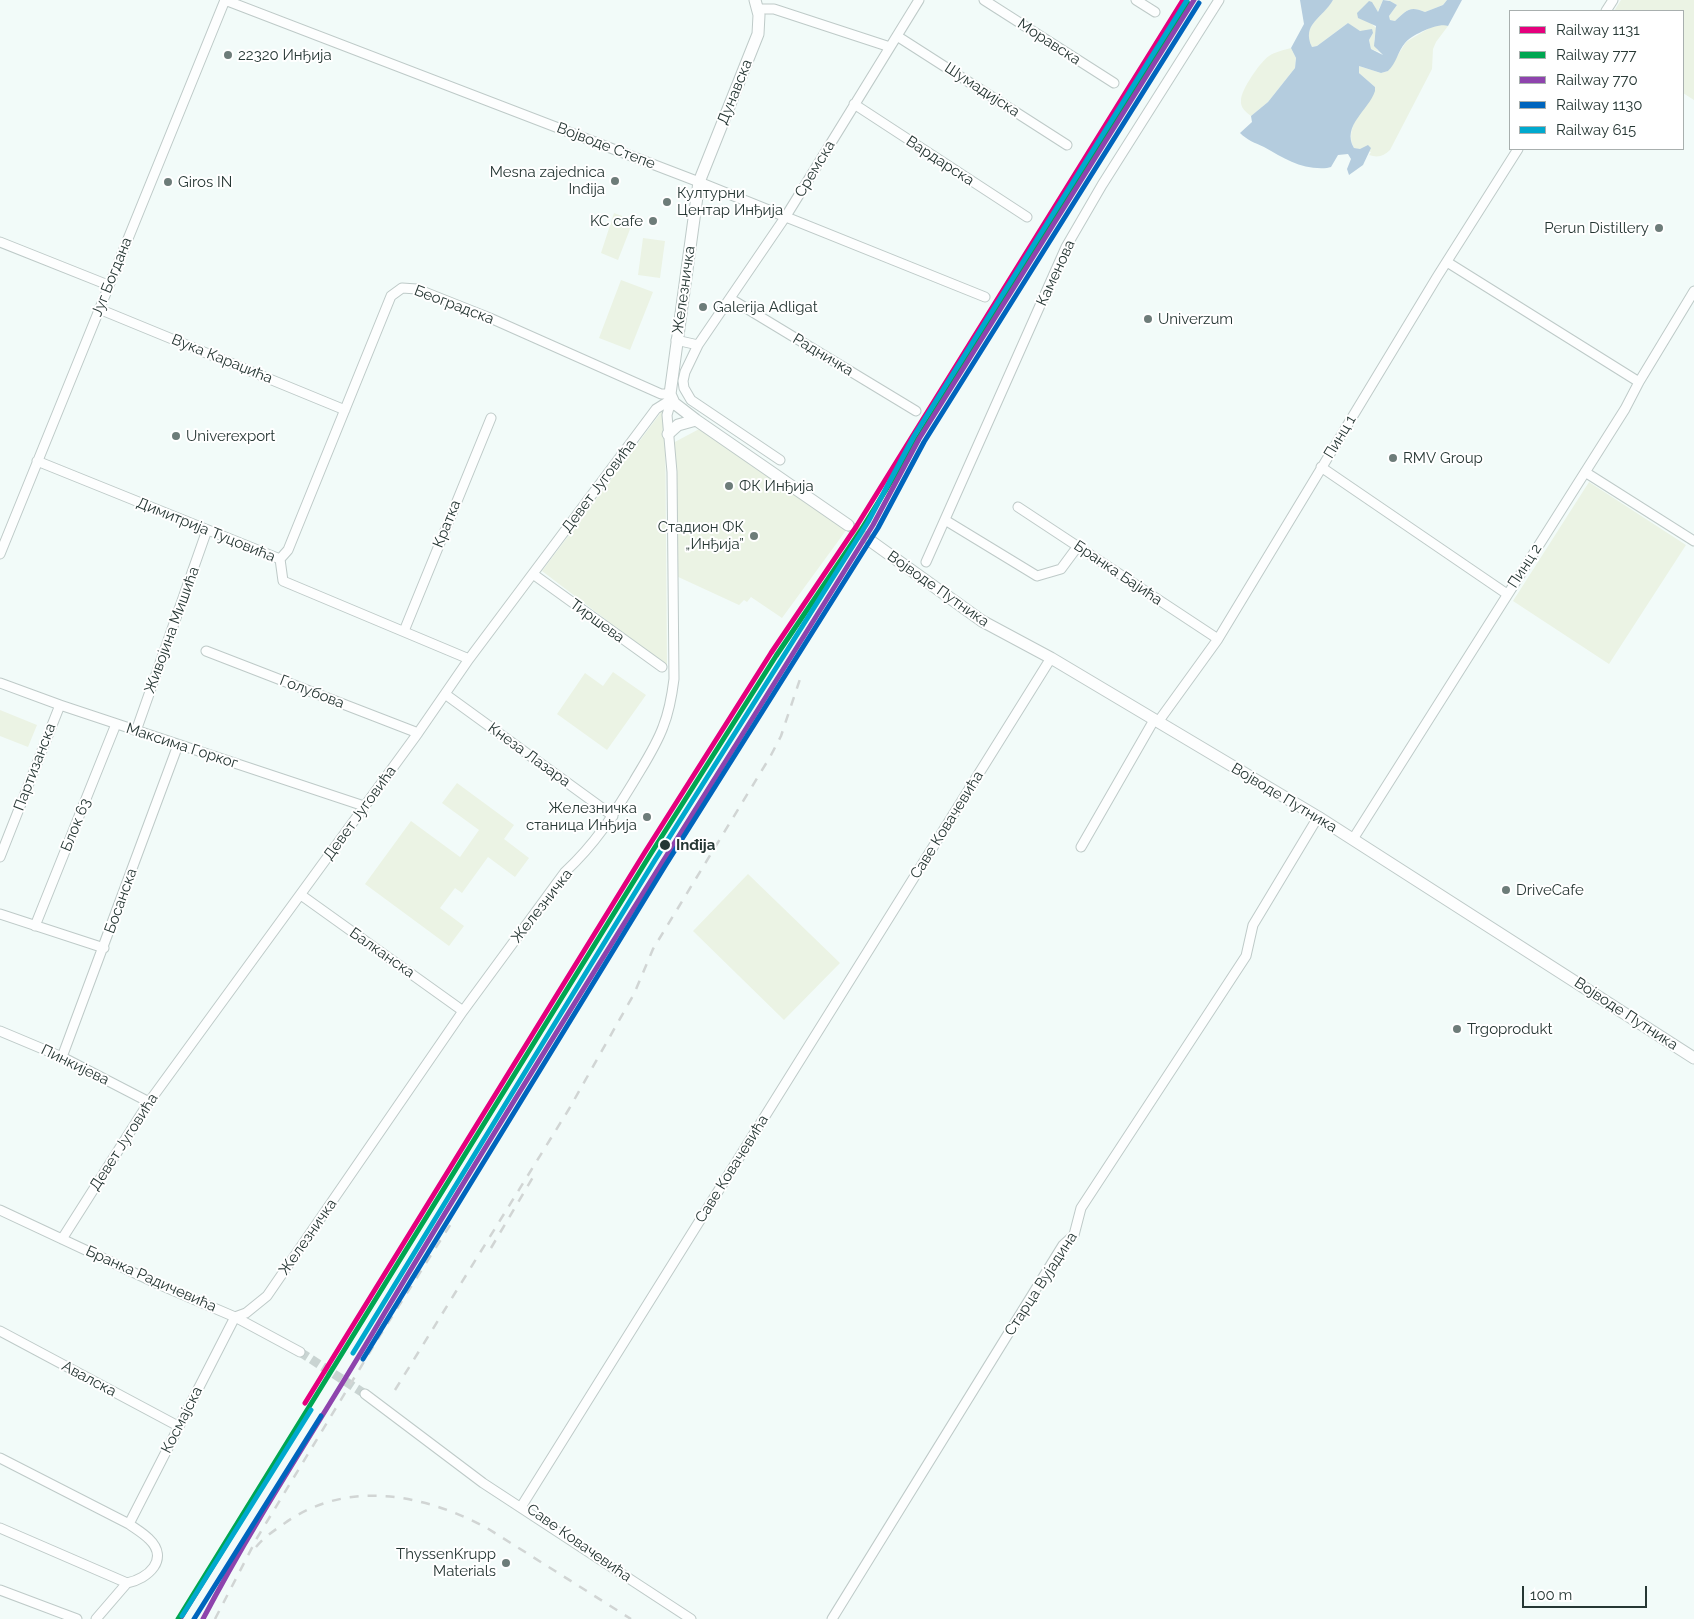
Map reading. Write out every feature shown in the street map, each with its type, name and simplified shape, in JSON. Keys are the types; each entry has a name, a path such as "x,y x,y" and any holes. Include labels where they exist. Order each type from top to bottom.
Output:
{"main road":[{"name":"Дунавска","path":"700,182 758,34 756,5"},
{"name":"Железничка","path":"672,399 676,340 700,182"},
{"path":"672,399 696,420 848,525"},
{"path":"668,434 678,425 696,420"},
{"name":"Војводе Путника","path":"872,542 982,621 1052,658 1318,817 1694,1058"}],"street":[{"name":"Војводе Степе","path":"225,0 700,182 985,297"},
{"name":"Југ Богдана","path":"0,554 225,0"},
{"name":"Сремска","path":"780,460 699,406 686,393 684,388 685,372 698,345 786,216 919,0"},
{"name":"Моравска","path":"984,0 1114,83"},
{"path":"1136,0 1155,12"},
{"name":"Каменова","path":"926,562 1066,247 1102,185 1219,0"},
{"path":"756,5 774,9 890,47"},
{"name":"Шумадијска","path":"897,36 1067,145"},
{"name":"Вардарска","path":"854,104 1027,217"},
{"name":"Пинц 1","path":"1081,847 1156,721 1218,639 1321,467 1517,150"},
{"path":"0,242 108,285"},
{"path":"1447,262 1639,382"},
{"name":"Београдска","path":"280,559 288,550 391,296 402,288 409,288 490,318 672,399"},
{"name":"Пинц 2","path":"1353,839 1586,472 1694,291"},
{"name":"Радничка","path":"730,299 916,411"},
{"name":"Вука Караџића","path":"99,309 345,410"},
{"path":"676,340 698,345"},
{"name":"Железничка","path":"235,1316 246,1313 267,1296 463,1011 565,872 582,858 603,832 653,750 671,703 674,679 672,472 667,415 672,399"},
{"name":"Девет Југовића","path":"62,1238 149,1102 418,734 469,659 656,409 672,399"},
{"name":"Кратка","path":"404,631 490,418"},
{"name":"Димитрија Туцовића","path":"37,461 280,559 283,581 469,659"},
{"path":"1321,467 1507,594"},
{"path":"1586,472 1694,541"},
{"name":"Бранка Бајића","path":"1018,507 1218,639"},
{"path":"944,520 1037,576 1061,569 1078,546"},
{"name":"Живојина Мишића","path":"136,731 207,530"},
{"name":"Тиршева","path":"533,574 662,668"},
{"name":"Голубова","path":"206,651 418,734"},
{"name":"Саве Ковачевића","path":"687,1618 521,1507 1052,658"},
{"name":"Максима Горког","path":"0,683 60,706 364,806"},
{"name":"Кнеза Лазара","path":"445,694 613,816"},
{"name":"Партизанска","path":"0,857 60,706"},
{"name":"Блок 63","path":"35,926 116,724"},
{"name":"Босанска","path":"62,1057 178,745"},
{"name":"Старца Вујадина","path":"832,1619 1063,1245 1074,1235 1081,1208 1246,956 1254,926 1318,817"},
{"name":"Балканска","path":"301,895 463,1011"},
{"path":"0,914 104,948"},
{"name":"Пинкијева","path":"0,1032 62,1057 149,1102"},
{"name":"Бранка Радичевића","path":"0,1210 158,1284 235,1316 300,1352"},
{"name":"Космајска","path":"129,1524 235,1316"},
{"name":"Авалска","path":"0,1331 178,1426"},
{"path":"365,1394 483,1483 521,1507"},
{"path":"0,1458 129,1524 149,1539 157,1553 157,1559 151,1572 146,1576 127,1583 96,1619"},
{"path":"0,1528 127,1583"},
{"path":"0,1590 77,1619"}],"green space":[{"path":"1333,0 1383,0 1372,24 1377,29 1374,40 1377,50 1386,54 1371,49 1369,40 1373,33 1356,30 1348,23 1317,46 1312,47 1309,40 1311,27"},
{"path":"1388,0 1447,0 1443,5 1425,12 1415,9 1408,10 1395,21 1390,20 1389,16 1397,5"},
{"path":"1621,0 1694,0 1694,100 1684,94 1684,10 1615,10"},
{"path":"1445,24 1448,26 1433,49 1432,69 1390,150 1383,155 1375,156 1369,155 1371,152 1354,148 1351,141 1353,125 1375,87 1359,73 1359,66 1381,73 1388,71 1406,42 1431,27"},
{"path":"1291,48 1296,58 1295,68 1268,102 1251,116 1241,105 1242,95 1247,83 1269,56"},
{"path":"614,213 622,216 621,219 632,224 618,260 601,253"},
{"path":"643,238 665,241 660,278 638,275"},
{"path":"621,280 653,292 630,350 599,338"},
{"path":"665,407 667,666 542,571"},
{"name":"ФК Инђија","path":"701,428 847,529 782,618 751,597 747,602 744,600 739,605 674,575 673,443"},
{"path":"1589,482 1686,545 1609,664 1513,601"},
{"path":"613,672 646,695 607,750 557,714 585,673 603,686"},
{"path":"0,710 37,725 28,747 0,736"},
{"path":"457,783 514,825 504,839 529,858 515,877 488,857 462,893 455,888 440,908 464,926 449,946 365,884 411,821 460,857 479,830 442,803"},
{"path":"748,874 840,963 784,1020 693,931"}],"water":[{"path":"1300,0 1333,0 1311,27 1309,39 1312,47 1317,46 1348,23 1360,31 1372,29 1373,33 1369,40 1371,49 1383,55 1374,46 1376,26 1358,18 1357,13 1369,1 1372,2 1378,12 1383,0 1397,5 1389,16 1390,20 1395,21 1411,9 1425,12 1443,5 1447,0 1462,0 1448,26 1432,28 1408,40 1388,71 1381,73 1359,66 1359,73 1375,87 1375,91 1353,125 1351,140 1354,148 1360,149 1368,145 1371,148 1363,165 1349,175 1347,169 1351,159 1348,154 1338,155 1331,167 1310,167 1287,159 1240,133 1252,122 1251,116 1268,102 1295,68 1296,58 1291,48 1304,24"}],"tunnel":[{"path":"848,525 872,542"},
{"path":"300,1352 365,1394"}],"railway":[{"path":"395,1390 569,1109 634,994 653,949 770,757 781,736 800,679"},
{"path":"491,1248 533,1177"},
{"path":"215,1619 257,1538 379,1337 454,1219"},
{"path":"256,1547 285,1523 309,1509 334,1500 360,1496 386,1496 412,1500 463,1516 487,1528 631,1619"}],"rail line":[{"name":"1131","path":"305,1403 645,852 771,653 856,527 1183,0"},
{"name":"615","path":"353,1353 655,860 868,522 914,436 1187,0"},
{"name":"770","path":"203,1619 269,1503 444,1215 873,525 919,439 1194,0"},
{"name":"777","path":"178,1619 650,855 776,656 861,530 1188,3"},
{"name":"1130","path":"363,1359 665,866 878,528 924,442 1199,3"},
{"name":"615","path":"182,1616 311,1410"},
{"name":"1130","path":"194,1619 321,1416"},
{"name":"1131","path":"180,1619 263,1485"}],"place":[{"name":"22320 Инђија","path":"228,55"},
{"name":"Mesna zajednica Inđija","path":"615,181"},
{"name":"Giros IN","path":"168,182"},
{"name":"Културни Центар Инђија","path":"667,202"},
{"name":"KC cafe","path":"653,221"},
{"name":"Perun Distillery","path":"1659,228"},
{"name":"Galerija Adligat","path":"703,307"},
{"name":"Univerzum","path":"1148,319"},
{"name":"Univerexport","path":"176,436"},
{"name":"RMV Group","path":"1393,458"},
{"name":"ФК Инђија","path":"729,486"},
{"name":"Стадион ФК „Инђија”","path":"754,536"},
{"name":"Железничка станица Инђија","path":"647,817"},
{"name":"Inđija","path":"665,845"},
{"name":"DriveCafe","path":"1506,890"},
{"name":"Trgoprodukt","path":"1457,1029"},
{"name":"ThyssenKrupp Materials","path":"506,1563"}]}
